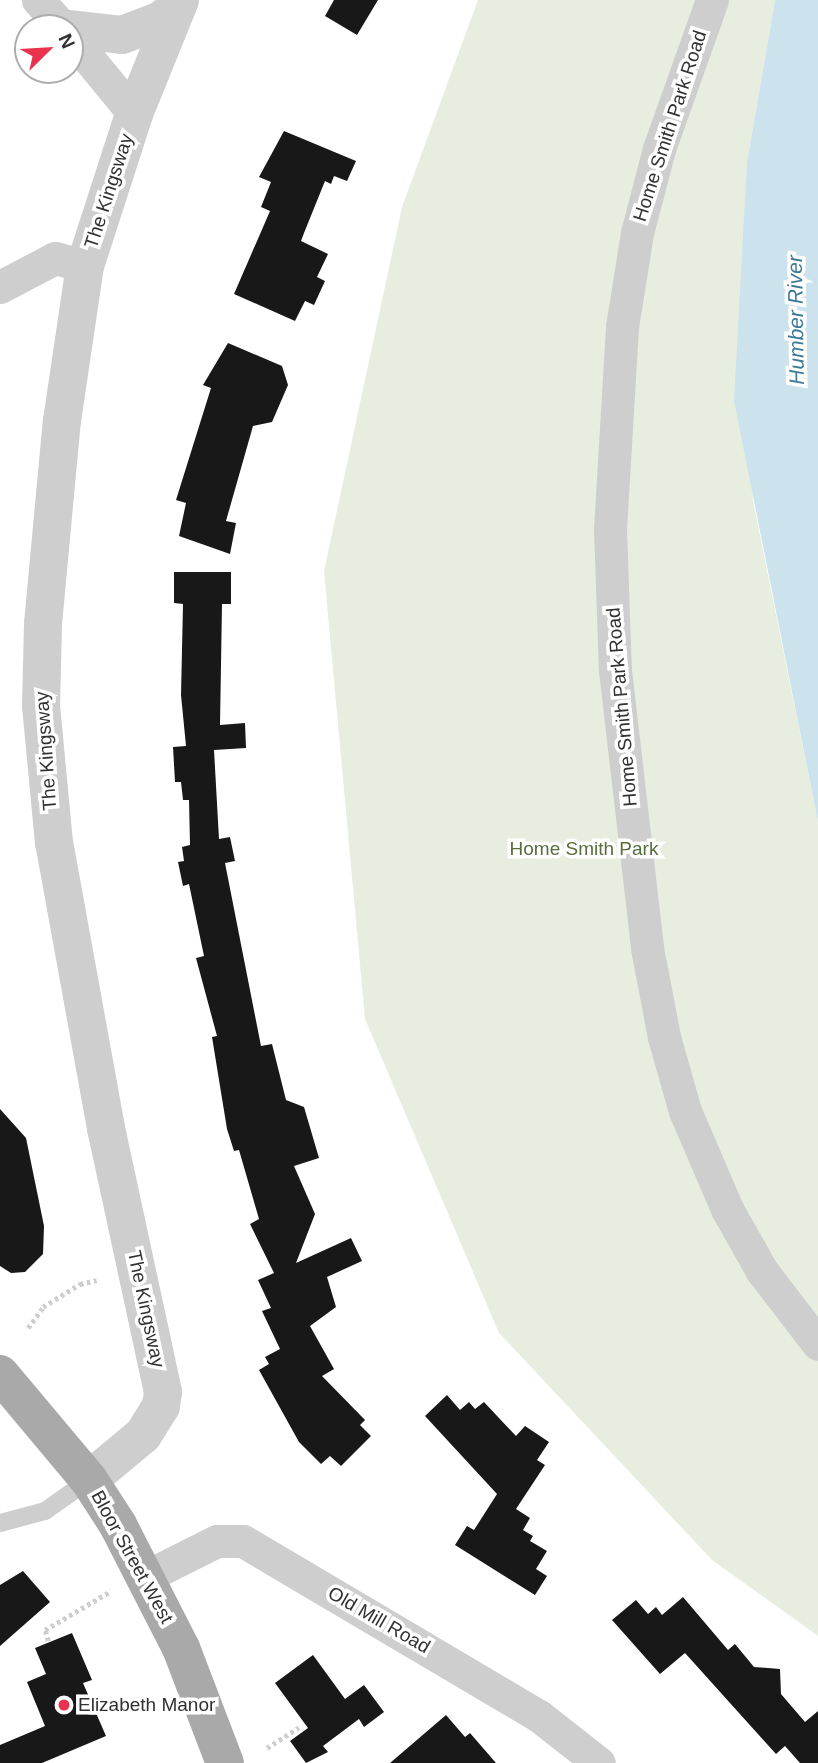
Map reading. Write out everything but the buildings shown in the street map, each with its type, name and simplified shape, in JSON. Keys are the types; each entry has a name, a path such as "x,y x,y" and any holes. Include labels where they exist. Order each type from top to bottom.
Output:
{"main road":[{"name":"Bloor Street West","path":"0,1374 89,1480 147,1576 181,1648 223,1762"}],"street":[{"name":"Home Smith Park Road","path":"712,0 659,149 636,233 622,327 610,529 615,670 647,948 664,1037 685,1111 727,1209 762,1271 818,1344"},
{"path":"84,28 122,35 161,20 178,3"},
{"name":"The Kingsway","path":"89,1480 143,1435 161,1406 163,1392 82,1004 43,761 43,624 62,421 85,266 134,114 178,3"},
{"path":"84,52 134,114"},
{"path":"0,287 55,258 85,266"},
{"name":"Old Mill Road","path":"147,1576 217,1541 235,1539 251,1545 539,1716 599,1763"}],"lane":[{"path":"0,1523 45,1511 89,1480"}],"path":[{"path":"28,1328 43,1307 80,1284 97,1280"},
{"path":"48,1641 45,1630 111,1591"},
{"path":"267,1748 299,1727"}],"green space":[{"name":"Home Smith Park","path":"478,0 775,0 747,162 743,261 753,501 818,822 818,1636 712,1560 499,1333 365,1019 324,571 402,207"}],"water":[{"name":"Humber River","path":"775,0 818,0 818,822 734,401 747,162"}],"place":[{"name":"Elizabeth Manor","path":"64,1705"}]}
